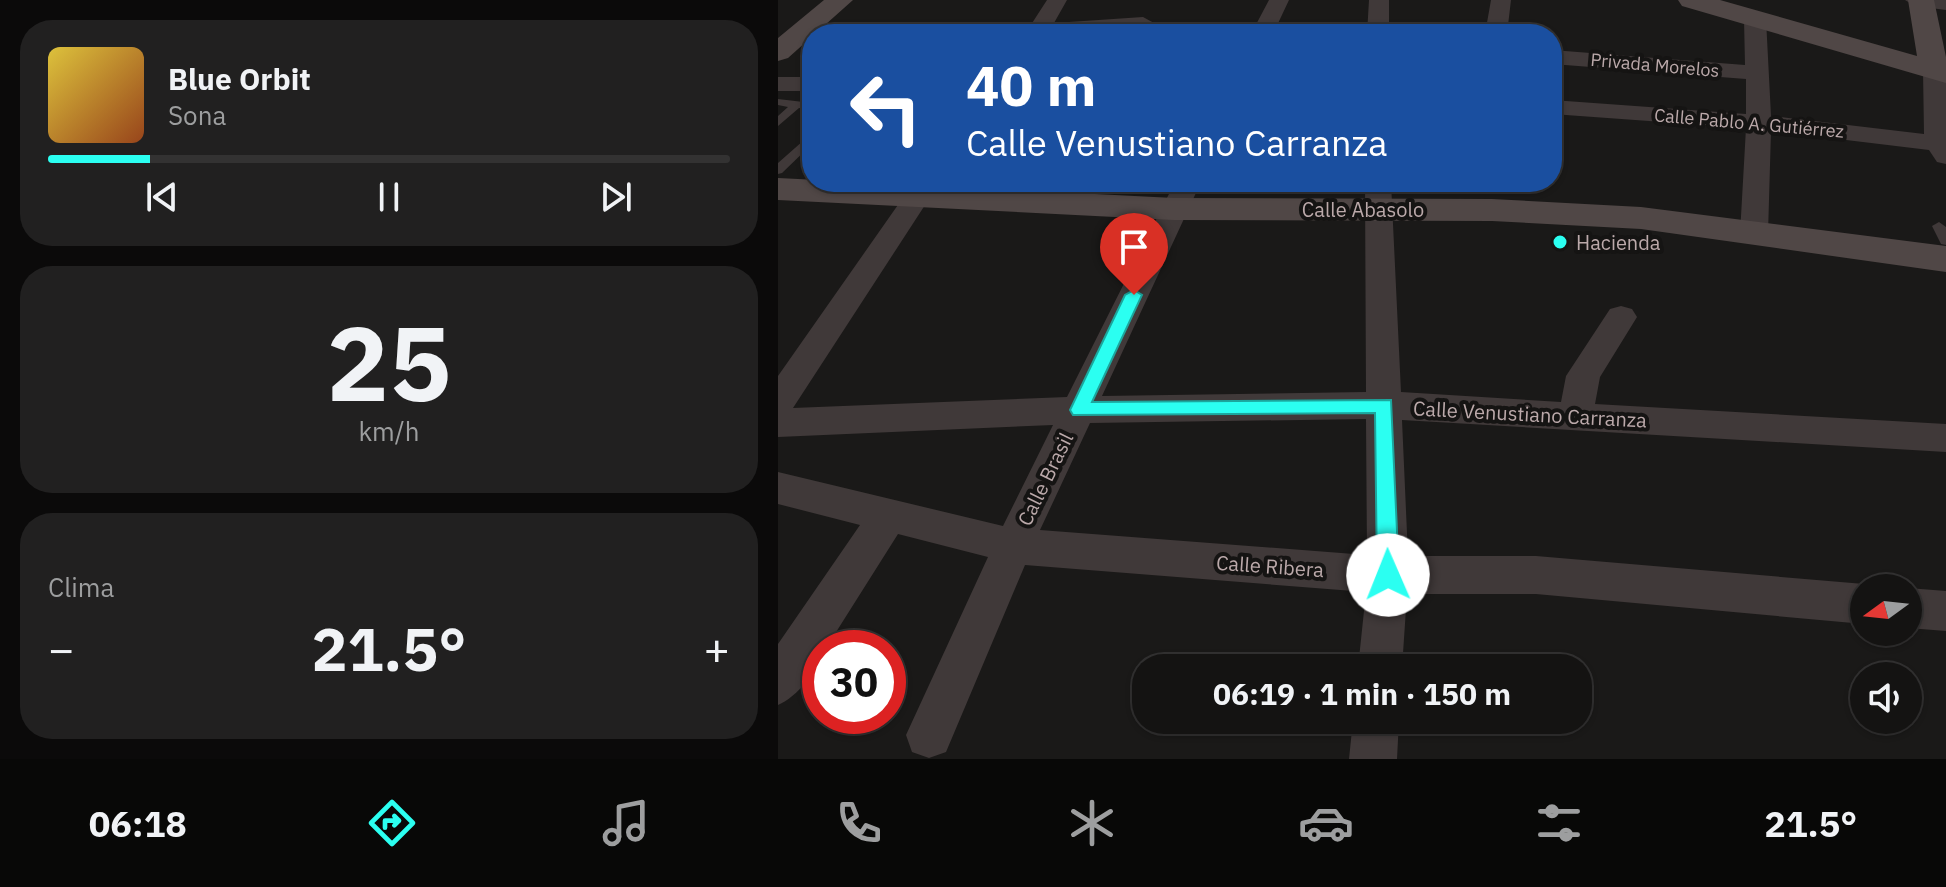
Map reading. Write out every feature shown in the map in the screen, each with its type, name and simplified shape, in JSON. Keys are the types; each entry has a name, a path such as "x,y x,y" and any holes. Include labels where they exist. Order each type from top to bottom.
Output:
{"main road":[{"path":"811,24 840,0"},
{"path":"1707,2 1755,19 1940,72 1926,1"},
{"path":"778,52 802,32"},
{"name":"Calle Abasolo","path":"778,189 802,189"},
{"name":"Calle Abasolo","path":"1032,192 1181,196 1379,195 1641,218 1754,234 1943,242"}],"street":[{"path":"1042,24 1057,0"},
{"path":"1267,24 1279,0"},
{"path":"1378,24 1379,0"},
{"path":"1497,24 1501,0"},
{"path":"1754,234 1759,122 1755,19"},
{"path":"1131,24 1143,23"},
{"name":"Privada Morelos","path":"1562,58 1757,73"},
{"path":"1940,72 1943,147"},
{"path":"778,84 802,84"},
{"name":"Calle Pablo A. Gutiérrez","path":"1562,108 1759,122 1943,147"},
{"path":"778,403 919,192"},
{"path":"1379,195 1388,575 1381,654"},
{"name":"Calle Brasil","path":"929,735 1013,546 1181,196"},
{"path":"1575,417 1583,376 1621,317"},
{"name":"Calle Venustiano Carranza","path":"778,423 1079,410 1384,405 1946,438"},
{"name":"Calle Ribera","path":"778,488 1013,546 1388,575 1536,575 1850,603"},
{"path":"778,683 888,516"},
{"path":"1922,609 1946,611"},
{"path":"1373,759 1375,734"}],"lane":[{"path":"778,102 802,105"},
{"path":"778,123 797,104"},
{"path":"778,170 802,146"},
{"path":"778,153 793,155"}],"place":[{"name":"Hacienda","path":"1560,242"}],"route":[{"path":"1134,295 1079,410 1384,405 1388,575"}]}
